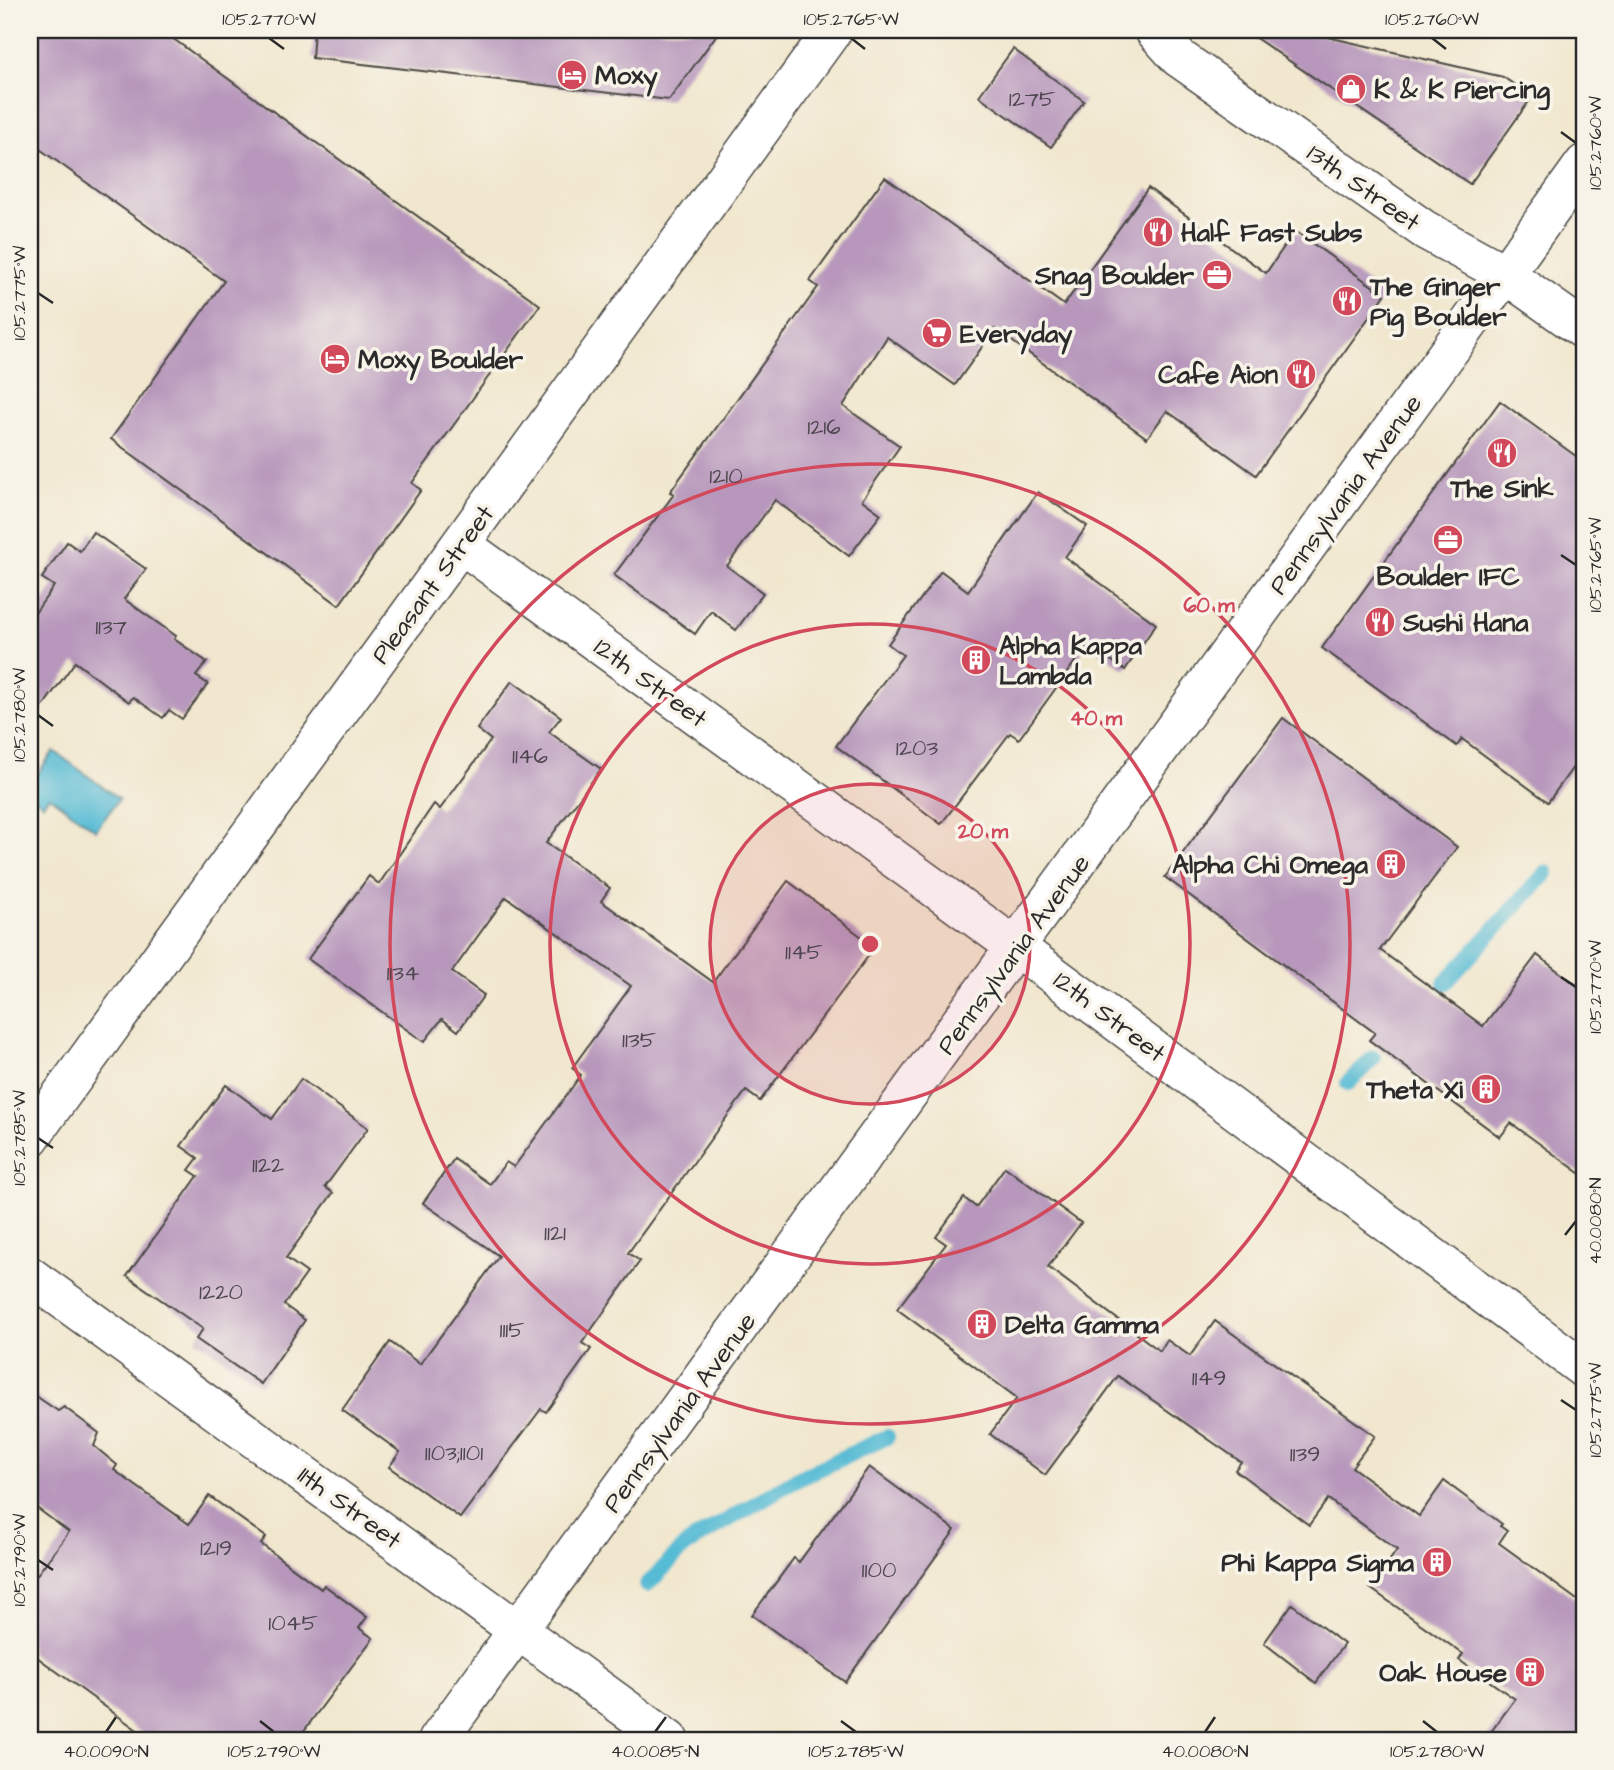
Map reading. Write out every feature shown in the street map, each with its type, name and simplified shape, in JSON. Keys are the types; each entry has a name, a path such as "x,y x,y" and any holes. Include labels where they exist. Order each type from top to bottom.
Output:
{"street":[{"name":"Pleasant Street","path":"30,1138 833,30"},
{"name":"13th Street","path":"1154,30 1180,58 1424,230 1505,274 1584,330"},
{"name":"Pennsylvania Avenue","path":"438,1740 1017,948 1584,164"},
{"name":"12th Street","path":"461,544 1017,948 1584,1370"},
{"name":"11th Street","path":"30,1276 669,1740"}],"water":[{"path":"54,751 119,799 96,830 49,796 43,804 30,794 30,784"}],"building":[{"name":"Moxy Boulder","path":"30,30 161,30 540,305 412,483 421,490 339,605 111,439 224,281 30,142"},
{"name":"Moxy","path":"314,30 720,30 669,100 312,58"},
{"path":"1244,30 1297,30 1503,77 1532,97 1470,184"},
{"path":"1013,49 1084,101 1051,147 979,96"},
{"path":"885,177 1064,305 1148,188 1266,273 1295,231 1385,295 1256,475 1167,411 1147,438 995,329 955,385 887,337 843,406 900,446 862,500 881,514 849,556 775,500 727,566 763,593 736,630 711,611 695,634 614,575 674,494 670,492 818,287 810,281"},
{"path":"1500,401 1584,462 1584,752 1548,802 1462,739 1457,746 1322,648"},
{"path":"1038,492 1087,526 1065,557 1156,624 1125,670 1088,644 1019,739 1010,733 941,824 836,746 903,655 888,644 941,571 968,591"},
{"path":"93,532 146,569 124,599 207,662 196,676 208,684 182,719 169,710 163,718 133,697 129,702 75,662 30,724 30,620 54,586 42,578 67,542 80,551"},
{"path":"512,681 561,717 549,732 601,769 546,843 610,888 601,901 713,982 788,881 875,947 760,1101 746,1091 723,1122 628,1253 640,1261 582,1343 591,1349 546,1412 541,1409 460,1518 389,1467 400,1452 342,1410 390,1342 420,1364 499,1256 423,1203 454,1159 490,1184 506,1162 514,1167 581,1075 572,1068 631,986 506,897 452,972 484,995 458,1031 442,1019 424,1042 308,959 369,876 379,884 434,804 440,809 491,740 477,729"},
{"path":"1283,718 1457,847 1380,950 1483,1026 1537,955 1584,991 1584,1176 1511,1123 1500,1137 1369,1040 1375,1033 1165,877"},
{"path":"301,1079 368,1128 325,1187 333,1193 286,1258 307,1273 284,1305 305,1320 261,1384 196,1339 203,1329 127,1276 198,1176 189,1170 198,1158 181,1146 226,1085 272,1119"},
{"path":"1005,1167 1081,1223 1048,1267 1160,1351 1167,1340 1190,1356 1215,1321 1375,1436 1352,1467 1419,1516 1444,1481 1502,1524 1500,1526 1507,1531 1499,1543 1584,1605 1584,1740 1485,1740 1515,1699 1459,1660 1463,1654 1370,1588 1397,1550 1328,1499 1309,1525 1235,1470 1241,1462 1118,1376 1045,1475 990,1434 1017,1398 897,1309 946,1244 936,1237 964,1198 976,1207"},
{"path":"30,1392 58,1411 64,1407 99,1433 94,1446 117,1465 114,1470 189,1524 209,1496 266,1537 261,1544 321,1589 324,1585 367,1617 359,1628 373,1638 297,1740 151,1740 30,1652 30,1584 69,1532 30,1503"},
{"path":"869,1467 955,1530 845,1682 752,1615 794,1558 799,1562"},
{"path":"1292,1604 1344,1644 1316,1683 1264,1643"}],"waterway":[{"path":"1445,983 1546,873"},
{"path":"1348,1083 1373,1058"},
{"path":"647,1585 686,1545 793,1481 887,1437"}],"place":[{"name":"Moxy","path":"572,75"},
{"name":"K & K Piercing","path":"1351,89"},
{"name":"Half Fast Subs","path":"1158,232"},
{"name":"Snag Boulder","path":"1217,275"},
{"name":"The Ginger Pig Boulder","path":"1347,301"},
{"name":"Everyday","path":"937,333"},
{"name":"Moxy Boulder","path":"335,359"},
{"name":"Cafe Aion","path":"1301,374"},
{"name":"The Sink","path":"1502,453"},
{"name":"Boulder IFC","path":"1448,540"},
{"name":"Sushi Hana","path":"1380,622"},
{"name":"Alpha Kappa Lambda","path":"976,660"},
{"name":"Alpha Chi Omega","path":"1391,864"},
{"name":"Theta Xi","path":"1486,1089"},
{"name":"Delta Gamma","path":"982,1324"},
{"name":"Phi Kappa Sigma","path":"1437,1562"},
{"name":"Oak House","path":"1530,1672"}]}
